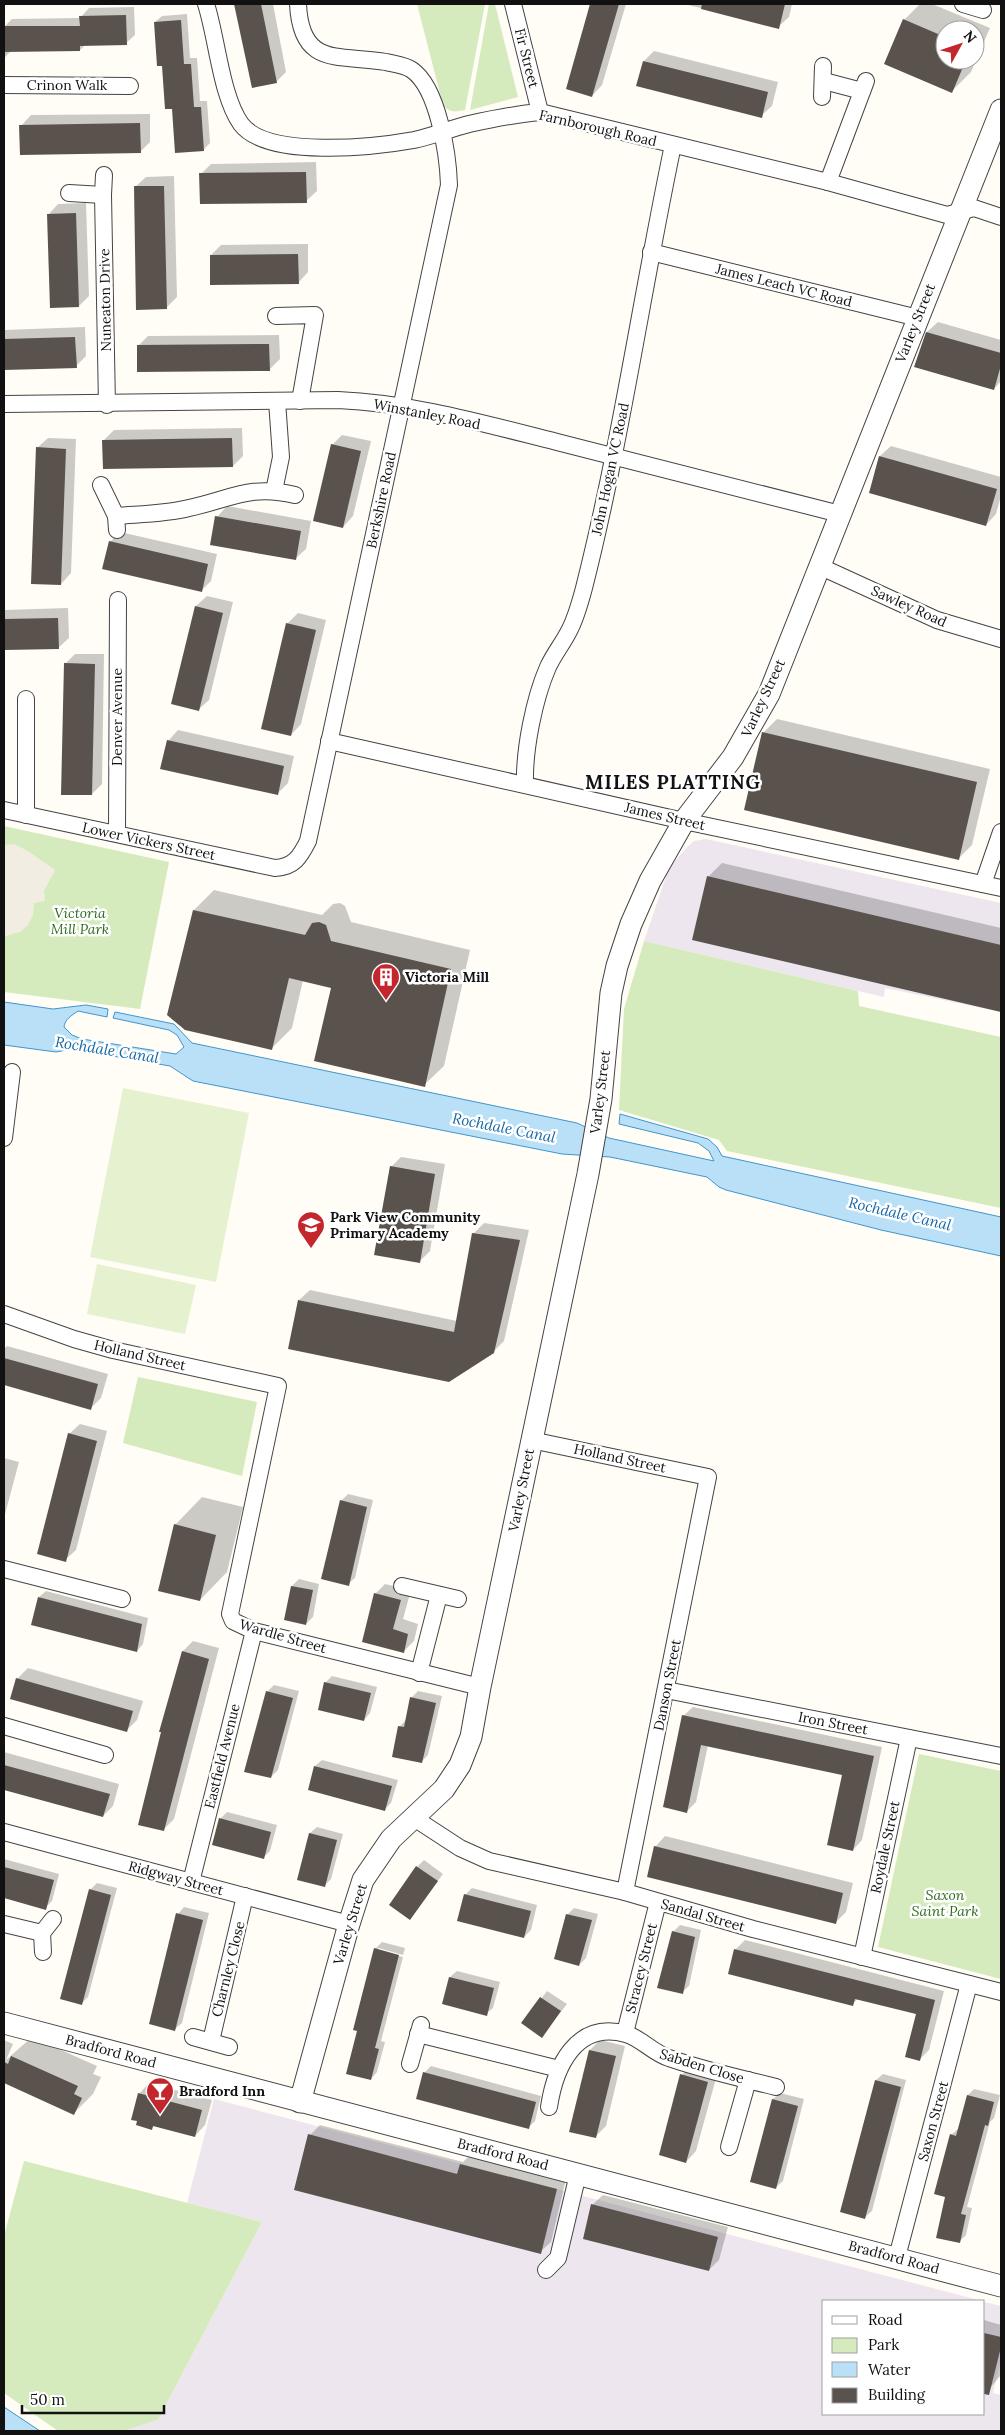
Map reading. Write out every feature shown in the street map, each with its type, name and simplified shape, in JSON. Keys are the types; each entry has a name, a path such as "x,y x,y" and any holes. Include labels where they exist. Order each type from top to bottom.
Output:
{"street":[{"name":"Farnborough Road","path":"206,4 229,96 241,124 256,137 284,145 330,147 402,142 515,115 540,112 828,182 947,215 974,208 1001,216"},
{"name":"Berkshire Road","path":"294,863 308,841 449,184 441,132 431,96 418,76 410,69 393,64 340,58 323,53 308,43 304,36 298,4"},
{"name":"Fir Street","path":"513,4 540,112"},
{"path":"963,4 983,10"},
{"path":"823,81 864,86 828,182"},
{"name":"Crinon Walk","path":"4,85 130,86"},
{"name":"Varley Street","path":"300,2102 363,1880 391,1839 444,1789 460,1766 471,1737 531,1440 588,1174 598,1119 609,1007 617,966 639,905 684,821 733,757 759,714 1001,110"},
{"name":"John Hogan VC Road","path":"524,784 524,759 542,682 570,630 579,607 614,456 651,252 673,145"},
{"name":"Nuneaton Drive","path":"104,175 102,195 107,405"},
{"path":"69,193 102,195"},
{"name":"James Leach VC Road","path":"651,252 918,318"},
{"path":"276,316 315,315 300,401"},
{"path":"274,491 281,457 277,401"},
{"name":"Winstanley Road","path":"4,404 107,405 348,401 401,407 495,426 840,514"},
{"path":"101,485 116,523 175,511 244,492 274,491 295,495"},
{"name":"Sawley Road","path":"819,566 937,620 1001,638"},
{"name":"Denver Avenue","path":"117,834 118,600"},
{"path":"26,700 26,815"},
{"name":"James Street","path":"329,741 684,821 1001,888"},
{"name":"Lower Vickers Street","path":"4,810 275,868 285,867 294,863"},
{"path":"983,884 1001,832"},
{"path":"4,1138 12,1072"},
{"name":"Holland Street","path":"4,1314 74,1339 113,1350 278,1386"},
{"name":"Wardle Street","path":"278,1386 230,1614 233,1621 254,1631 480,1687"},
{"name":"Holland Street","path":"531,1440 708,1477"},
{"name":"Danson Street","path":"625,1892 708,1477"},
{"path":"4,1569 122,1599"},
{"path":"402,1586 458,1599"},
{"path":"419,1673 439,1595"},
{"name":"Eastfield Avenue","path":"191,1882 254,1631"},
{"name":"Iron Street","path":"666,1690 1001,1756"},
{"path":"4,1726 105,1755"},
{"name":"Roydale Street","path":"862,1957 909,1738"},
{"name":"Sandal Street","path":"414,1818 460,1848 489,1860 625,1892 862,1957 1001,1992"},
{"name":"Ridgway Street","path":"4,1832 349,1924"},
{"name":"Charnley Close","path":"211,2041 245,1896"},
{"name":"Stracey Street","path":"625,2033 658,1902"},
{"path":"43,1952 42,1933 53,1919"},
{"path":"4,1924 42,1933"},
{"name":"Saxon Street","path":"897,2257 969,1984"},
{"name":"Bradford Road","path":"4,2023 897,2257 1001,2286"},
{"path":"410,2064 420,2029 559,2069"},
{"path":"549,2107 559,2069 569,2050 584,2039 604,2033 625,2033"},
{"name":"Sabden Close","path":"625,2033 669,2058 776,2087"},
{"path":"193,2037 229,2047"},
{"path":"730,2147 748,2080"},
{"path":"546,2270 558,2258 578,2174"}],"shaded area":[{"path":"706,839 1001,903 1001,1012 885,988 884,997 644,941 669,868 694,841"},
{"path":"14,844 28,851 55,870 44,891 45,901 34,903 33,915 28,925 20,932 4,936 4,845"},
{"path":"214,2099 978,2300 822,2300 822,2415 985,2415 985,2302 1001,2306 1001,2359 993,2393 1001,2395 1001,2431 123,2431 158,2420 262,2222 187,2203"}],"green space":[{"path":"417,4 485,4 465,110 453,111 443,105"},
{"path":"489,4 495,4 518,97 470,110"},
{"name":"Victoria Mill Park","path":"4,826 169,862 140,1009 4,992"},
{"path":"644,941 858,991 859,1006 1001,1037 1001,1208 727,1151 719,1140 619,1110 624,1009"},
{"path":"123,1088 249,1113 216,1282 90,1257"},
{"path":"97,1264 196,1285 185,1334 87,1314"},
{"path":"138,1377 257,1402 242,1476 123,1443"},
{"name":"Saxon Saint Park","path":"919,1754 1001,1771 1001,1979 878,1947"},
{"path":"24,2161 262,2222 158,2420 123,2431 58,2431 4,2393 4,2236"}],"water":[{"name":"Rochdale Canal","path":"4,1002 53,1009 86,1005 108,1009 107,1017 78,1011 67,1020 64,1027 72,1035 82,1039 176,1054 184,1047 177,1035 169,1030 113,1018 115,1012 174,1024 192,1043 577,1123 609,1138 714,1161 709,1151 698,1143 619,1124 620,1114 708,1139 717,1147 722,1156 1001,1217 1001,1256 881,1230 726,1190 707,1177 610,1157 562,1154 193,1081 170,1066 72,1049 56,1052 4,1045"},
{"path":"4,2407 40,2431 4,2431"}],"building":[{"path":"234,4 261,4 277,83 252,88"},
{"path":"590,4 619,4 592,97 566,89"},
{"path":"702,4 785,4 779,29 701,9"},
{"path":"126,15 127,45 80,46 80,51 4,52 4,26 80,26 79,16"},
{"path":"903,19 935,33 935,70 962,70 952,93 884,64"},
{"path":"181,20 184,64 191,64 194,107 201,107 204,151 175,153 172,109 165,109 162,66 157,66 154,22"},
{"path":"643,61 768,92 762,118 636,86"},
{"path":"140,123 141,153 20,155 19,125"},
{"path":"306,172 307,203 200,204 199,173"},
{"path":"134,186 164,186 167,309 136,310"},
{"path":"76,213 79,307 50,308 47,214"},
{"path":"298,254 299,284 210,285 210,255"},
{"path":"926,332 1001,353 1001,365 994,390 914,367"},
{"path":"75,337 77,368 4,370 4,339"},
{"path":"269,344 270,371 137,372 137,345"},
{"path":"232,438 233,467 103,469 102,440"},
{"path":"331,444 361,451 343,528 313,521"},
{"path":"36,447 66,449 61,585 31,584"},
{"path":"879,456 997,489 986,526 869,493"},
{"path":"215,516 301,531 296,560 210,545"},
{"path":"109,541 208,564 202,592 102,569"},
{"path":"195,606 223,613 199,711 171,704"},
{"path":"58,618 59,649 4,650 4,619"},
{"path":"286,623 316,630 291,736 261,729"},
{"path":"64,663 95,664 92,795 61,795"},
{"path":"762,732 977,782 959,860 744,810"},
{"path":"167,740 284,766 278,795 160,769"},
{"path":"707,876 1001,945 1001,1012 692,940"},
{"name":"Victoria Mill","path":"193,910 305,935 312,923 319,922 326,925 331,941 451,969 425,1087 314,1061 331,988 289,978 272,1050 185,1030 167,1015"},
{"path":"390,1166 435,1174 420,1263 374,1255"},
{"path":"472,1233 520,1240 494,1353 449,1382 288,1349 298,1300 454,1332"},
{"path":"4,1358 98,1384 91,1410 4,1385"},
{"path":"68,1433 97,1441 66,1562 37,1554"},
{"path":"340,1500 367,1507 349,1586 321,1579"},
{"path":"174,1524 216,1535 200,1601 158,1591"},
{"path":"291,1586 313,1590 306,1625 284,1620"},
{"path":"374,1593 401,1600 393,1629 408,1634 404,1653 362,1642"},
{"path":"38,1597 142,1624 137,1652 31,1625"},
{"path":"182,1651 209,1659 164,1831 138,1825 161,1732 159,1732"},
{"path":"16,1678 133,1711 127,1732 10,1699"},
{"path":"324,1682 371,1693 364,1721 318,1710"},
{"path":"266,1691 293,1698 271,1778 244,1772"},
{"path":"410,1697 436,1703 422,1763 392,1757 398,1726 404,1727"},
{"path":"682,1715 874,1756 853,1851 827,1845 842,1775 701,1745 687,1813 663,1807"},
{"path":"4,1765 110,1794 103,1817 4,1790"},
{"path":"314,1766 392,1786 385,1811 308,1790"},
{"path":"219,1818 271,1832 264,1859 212,1845"},
{"path":"309,1833 337,1840 325,1887 297,1880"},
{"path":"654,1846 843,1893 836,1924 647,1877"},
{"path":"416,1866 438,1881 410,1920 389,1905"},
{"path":"4,1867 54,1880 46,1910 4,1898"},
{"path":"89,1889 111,1895 82,2005 60,1999"},
{"path":"464,1894 531,1911 524,1938 457,1921"},
{"path":"176,1913 203,1920 175,2031 149,2024"},
{"path":"566,1914 592,1920 579,1966 554,1959"},
{"path":"672,1931 695,1937 683,1994 657,1988"},
{"path":"374,1948 399,1955 375,2048 379,2049 371,2080 346,2074 357,2031 353,2030"},
{"path":"734,1949 935,2000 920,2061 905,2057 916,2014 855,1999 853,2006 728,1974"},
{"path":"449,1977 494,1988 487,2016 442,2004"},
{"path":"540,1997 561,2011 542,2038 521,2023"},
{"path":"589,2050 616,2056 596,2138 569,2132"},
{"path":"11,2056 78,2086 74,2094 82,2098 74,2115 4,2083 4,2062 8,2064"},
{"path":"423,2072 536,2102 529,2129 416,2099"},
{"path":"680,2074 708,2082 686,2163 659,2155"},
{"path":"875,2080 901,2087 865,2219 840,2212"},
{"path":"138,2093 202,2110 195,2137 153,2126 152,2130 136,2125 137,2121 131,2120"},
{"path":"967,2095 994,2102 988,2126 985,2125 961,2214 966,2215 960,2243 936,2238 945,2197 934,2194 950,2134 956,2136"},
{"path":"772,2099 798,2106 776,2189 750,2182"},
{"path":"308,2134 457,2174 460,2164 557,2189 541,2254 294,2190"},
{"path":"591,2204 718,2237 709,2271 583,2239"},
{"path":"985,2333 1001,2337 1001,2347 989,2395 985,2394"}],"place":[{"name":"Victoria Mill","path":"386,1001"},
{"name":"Park View Community Primary Academy","path":"311,1249"},
{"name":"Bradford Inn","path":"160,2115"}],"district":[{"name":"MILES PLATTING","path":"673,782"}]}
